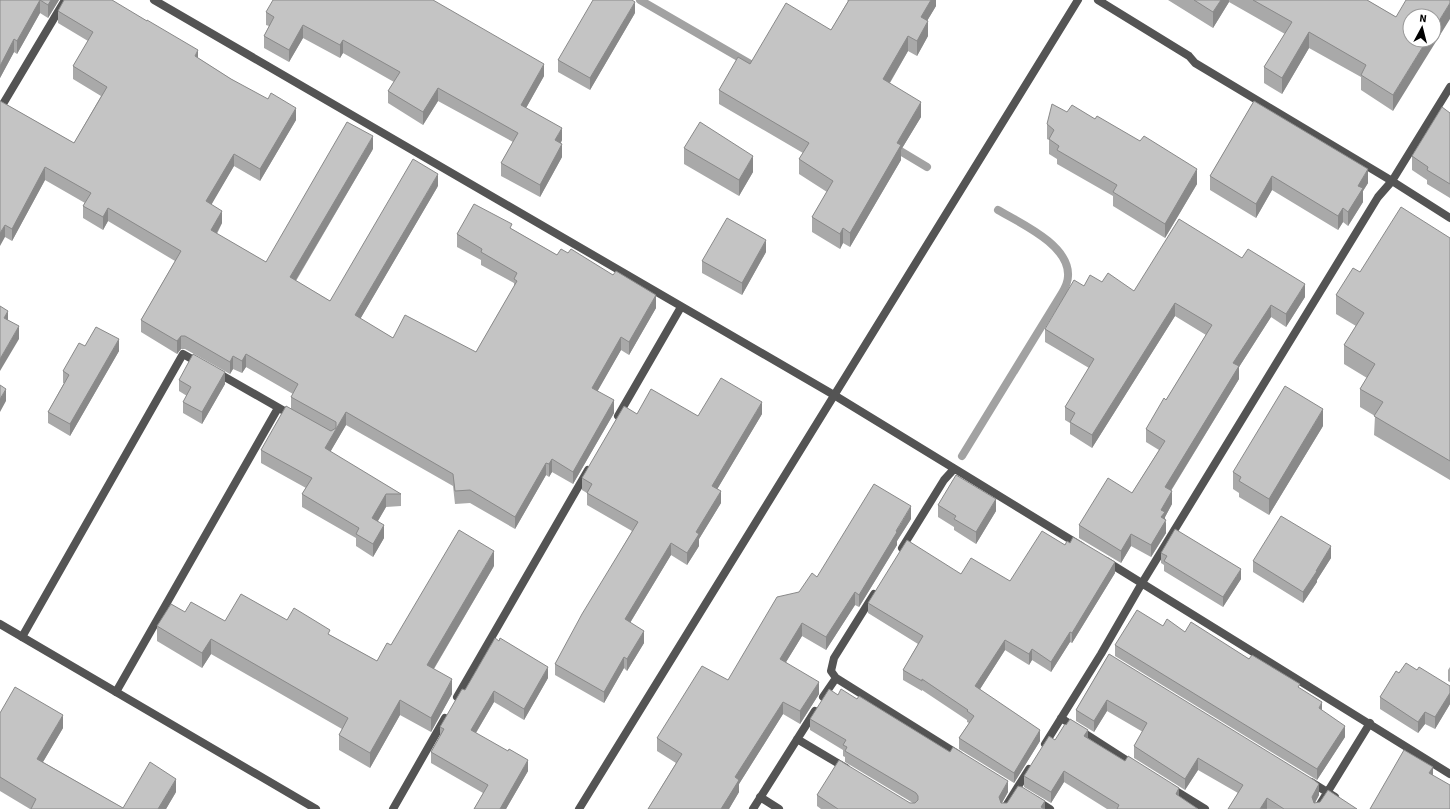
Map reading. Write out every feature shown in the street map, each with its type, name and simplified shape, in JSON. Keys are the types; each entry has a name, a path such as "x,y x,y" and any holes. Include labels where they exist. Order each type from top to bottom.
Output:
{"street":[{"path":"0,109 65,0"},
{"path":"154,0 834,395 1088,551"},
{"path":"579,809 1078,0"},
{"path":"1098,0 1189,56 1195,63 1392,181 1450,218"},
{"path":"1040,751 1060,718 1104,656 1142,583 1378,197 1392,181 1450,87"},
{"path":"614,424 681,307"},
{"path":"22,636 183,354 298,419"},
{"path":"116,692 278,408"},
{"path":"393,809 590,465"},
{"path":"900,552 944,480 954,469"},
{"path":"1102,559 1370,723 1450,774"},
{"path":"879,585 834,658 831,670 836,678 969,761"},
{"path":"0,624 316,809"},
{"path":"753,809 836,678"},
{"path":"1060,718 1140,768"},
{"path":"1317,809 1370,723"},
{"path":"797,739 852,772"},
{"path":"1004,809 1020,792 1032,764"},
{"path":"1301,776 1341,801"},
{"path":"1166,784 1206,809"},
{"path":"1020,792 1050,809"},
{"path":"760,797 779,809"}],"building":[{"path":"0,0 40,0 17,41 14,39 0,66"},
{"path":"40,0 51,0 48,5"},
{"path":"64,0 112,0 198,50 195,56 231,79 268,99 271,93 296,108 260,169 234,154 206,201 222,211 211,230 266,262 347,122 373,136 290,277 330,301 413,159 438,174 355,315 393,338 405,315 476,352 517,281 514,279 517,273 481,252 482,249 457,234 474,204 512,224 510,228 557,255 561,249 568,253 571,249 613,275 616,271 656,295 629,342 621,337 592,388 614,400 573,472 552,459 549,464 546,463 515,517 470,490 455,491 453,474 346,412 325,448 401,494 386,494 372,518 384,525 373,544 356,534 359,528 302,494 312,478 261,450 286,406 331,431 336,428 336,422 291,397 298,384 246,354 242,361 233,356 230,362 185,336 181,336 177,341 141,320 181,251 108,208 103,217 83,206 91,193 45,167 12,229 5,225 0,233 0,101 74,143 107,87 73,66 93,32 58,11"},
{"path":"273,0 433,0 544,64 521,105 562,128 555,140 562,144 540,185 501,163 518,133 438,88 423,112 388,91 400,72 343,40 340,45 303,25 289,50 264,36 274,17 266,12"},
{"path":"593,0 632,0 635,2 590,78 558,60"},
{"path":"849,0 931,0 921,17 928,21 917,41 908,36 883,79 921,102 897,143 901,145 850,233 843,228 840,234 812,217 833,181 799,159 809,143 719,90 738,57 750,64 786,3 831,30"},
{"path":"1194,0 1221,0 1213,12"},
{"path":"1253,0 1367,0 1396,17 1406,0 1450,0 1450,3 1442,16 1442,8 1402,8 1402,48 1422,48 1393,95 1361,75 1366,65 1309,32 1282,78 1264,67 1292,22"},
{"path":"1254,101 1368,169 1358,186 1363,188 1348,212 1343,208 1338,216 1272,176 1256,204 1210,176"},
{"path":"1052,104 1067,112 1072,105 1095,119 1097,116 1140,141 1144,136 1197,169 1165,224 1113,192 1117,185 1057,150 1059,146 1049,139 1054,130 1047,124"},
{"path":"1442,107 1450,113 1450,184 1427,170 1428,167 1412,156"},
{"path":"700,122 753,156 739,180 684,148"},
{"path":"1401,207 1450,238 1450,461 1374,416 1383,402 1360,389 1375,364 1344,345 1364,313 1336,295 1353,268 1360,272"},
{"path":"727,218 766,240 742,283 702,261"},
{"path":"1179,219 1242,258 1248,249 1305,284 1286,314 1271,305 1233,363 1239,366 1165,487 1172,491 1161,510 1165,512 1161,517 1166,520 1151,545 1131,534 1121,551 1079,525 1108,478 1132,493 1165,441 1146,429 1164,398 1166,400 1212,325 1175,303 1092,435 1070,422 1075,413 1065,407 1094,359 1045,329 1074,280 1084,286 1090,275 1102,282 1108,273 1134,291"},
{"path":"0,306 8,311 4,318 19,326 0,359"},
{"path":"96,327 119,339 70,424 48,412 69,375 63,371 79,343 85,346"},
{"path":"193,354 225,372 202,412 183,402 191,387 179,380"},
{"path":"721,378 762,402 712,486 721,491 696,532 699,534 687,553 671,543 625,619 644,631 627,659 624,657 604,692 555,664 582,614 638,522 587,493 592,484 582,478 624,406 637,414 651,389 698,416"},
{"path":"0,385 6,389 0,399"},
{"path":"1285,386 1323,409 1269,499 1239,481 1241,477 1233,472"},
{"path":"956,475 996,499 976,532 954,519 956,516 938,505"},
{"path":"874,484 911,506 859,595 855,592 826,637 802,623 780,659 819,682 800,711 783,702 735,777 739,780 721,809 648,809 682,754 657,738 702,666 728,680 777,597 799,592 812,573 817,577"},
{"path":"1281,516 1331,546 1303,592 1253,561"},
{"path":"1175,529 1241,569 1223,597 1164,561 1167,556 1161,553"},
{"path":"459,530 494,551 427,665 452,679 431,718 400,700 370,753 339,735 348,718 211,639 202,653 157,626 171,604 185,612 191,602 225,621 241,594 287,620 294,608 330,630 328,634 377,661 387,643 391,645"},
{"path":"1042,531 1065,545 1067,541 1070,543 1073,537 1115,562 1072,633 1070,632 1051,662 1032,649 1029,654 1005,640 975,686 1040,730 1014,773 959,738 974,716 967,711 968,710 922,679 922,681 903,670 923,636 868,603 907,540 961,574 971,558 1010,581"},
{"path":"1137,610 1163,626 1167,619 1185,632 1191,622 1249,659 1252,655 1300,684 1298,687 1322,702 1319,708 1345,726 1317,769 1115,645"},
{"path":"495,638 499,641 500,638 548,667 524,709 494,691 471,730 508,751 509,749 528,760 500,809 474,809 488,785 431,752 444,729 440,727 462,689 465,690"},
{"path":"1109,654 1314,780 1319,784 1312,797 1314,803 1320,802 1328,790 1357,809 1284,809 1267,798 1260,809 1228,809 1243,785 1198,758 1185,779 1134,746 1147,723 1107,700 1094,721 1076,710"},
{"path":"1406,663 1417,670 1419,667 1450,686 1450,693 1435,717 1425,712 1418,722 1380,697 1396,671 1399,673"},
{"path":"15,687 63,715 37,759 123,808 150,762 176,779 158,809 31,809 36,799 0,777 0,713"},
{"path":"829,689 838,695 841,689 857,699 859,696 950,752 953,747 1008,781 999,797 1001,803 1007,803 1018,786 1045,801 1041,807 1044,809 838,809 817,795 839,760 910,803 915,803 918,800 918,796 916,793 845,751 847,747 843,745 846,740 810,719"},
{"path":"1070,719 1088,730 1084,736 1125,761 1128,756 1179,788 1176,794 1198,809 1117,809 1119,805 1064,771 1051,792 1024,776 1049,736 1055,740"},
{"path":"1404,750 1433,767 1429,773 1450,785 1450,809 1370,809"}],"waterway":[{"path":"640,0 759,69"},
{"path":"892,146 927,167"},
{"path":"962,456 1062,293 1068,278 1066,265 1061,254 1053,245 1030,228 998,210"}]}
